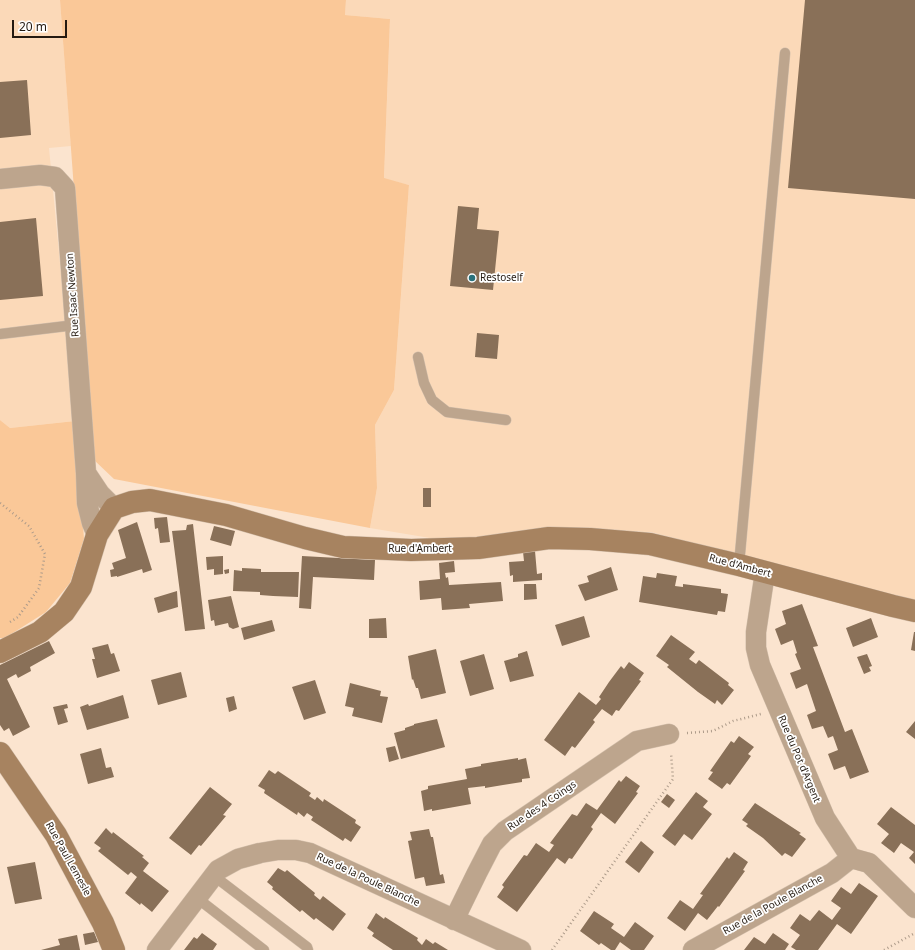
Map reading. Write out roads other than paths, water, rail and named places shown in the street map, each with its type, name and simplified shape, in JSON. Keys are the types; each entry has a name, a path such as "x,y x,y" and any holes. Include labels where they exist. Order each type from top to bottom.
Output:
{"street":[{"name":"Rue Isaac Newton","path":"0,179 40,174 55,177 65,188 87,503 92,523 97,534"},
{"name":"Rue Isaac Newton","path":"86,473 100,494 114,508"},
{"name":"Rue d'Ambert","path":"114,508 132,502 150,500 226,515 343,547 411,550 478,548 549,538 590,538 650,544 739,565 915,611"},
{"path":"0,652 40,632 64,612 81,587 97,534 114,508"},
{"name":"Rue du Pot d'Argent","path":"765,572 756,632 756,648 760,666 825,818 852,858"},
{"name":"Rue des 4 Coings","path":"454,920 492,844 505,831 637,741 669,734"},
{"name":"Rue Paul Lemesle","path":"0,753 56,835 103,923 114,950"},
{"name":"Rue de la Poule Blanche","path":"157,950 218,870 238,860 260,853 278,850 296,850 310,853 521,950"},
{"path":"852,858 869,863 915,908"},
{"name":"Rue de la Poule Blanche","path":"693,950 832,873 852,858"}],"lane":[{"path":"739,565 785,53"},
{"path":"0,334 75,325"},
{"path":"418,357 424,383 432,400 447,412 506,420"},
{"path":"214,876 307,947 308,950"},
{"path":"197,898 264,950"}],"place":[{"name":"Restoself","path":"472,278"}]}
